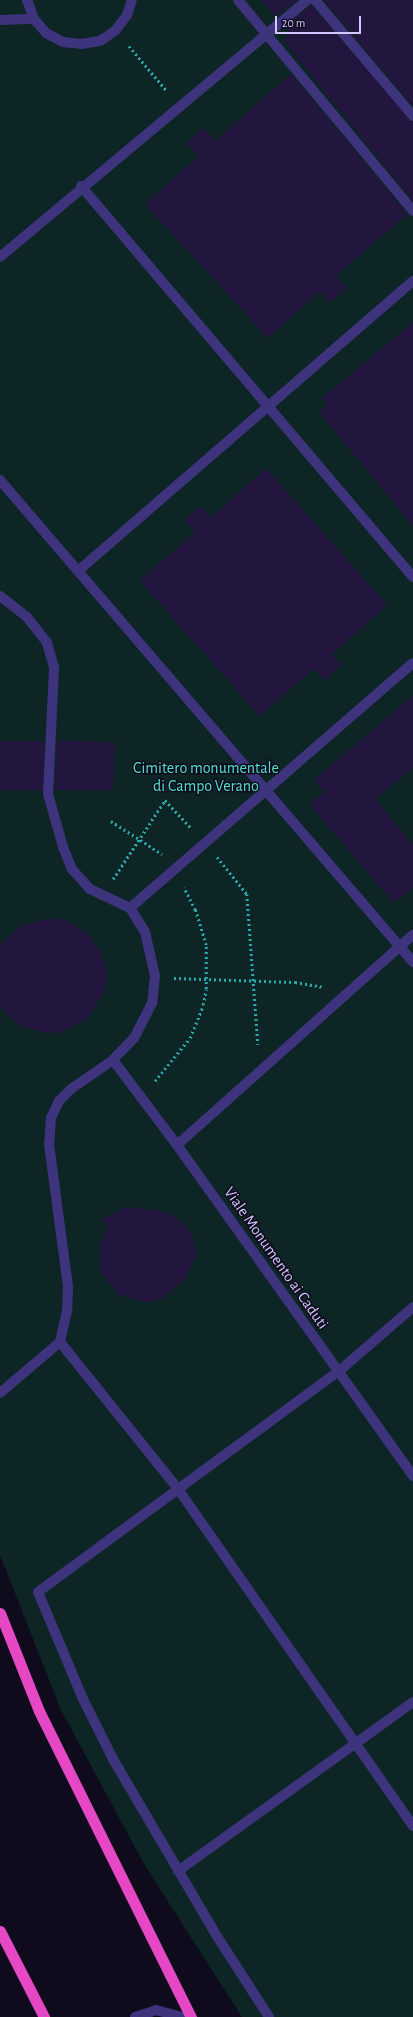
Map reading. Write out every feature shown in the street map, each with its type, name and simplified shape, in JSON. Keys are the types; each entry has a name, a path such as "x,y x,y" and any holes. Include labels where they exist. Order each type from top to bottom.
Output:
{"highway":[{"path":"0,1613 40,1711 191,2017"},
{"path":"0,1931 44,2017"}],"lane":[{"path":"27,0 34,19 46,33 63,42 81,44 100,40 115,31 128,15 132,0"},
{"path":"238,0 413,211"},
{"path":"0,257 81,186 307,0"},
{"path":"315,0 413,116"},
{"path":"0,20 34,19"},
{"path":"81,186 269,404 413,577"},
{"path":"78,571 269,404 413,281"},
{"path":"0,480 413,962"},
{"path":"0,596 27,617 47,643 54,668 48,794 54,823 72,869 90,889 130,908 145,932 155,976 152,1003 144,1022 134,1038 113,1060 71,1089 59,1101 51,1118 49,1144 68,1287 67,1311 60,1342 0,1393"},
{"path":"130,908 413,664"},
{"path":"177,1145 413,935"},
{"name":"Viale Monumento ai Caduti","path":"113,1060 177,1145 413,1476"},
{"path":"269,2017 178,1871 113,1759 83,1698 38,1592 338,1372 413,1307"},
{"path":"60,1342 178,1489 354,1745 413,1826"},
{"path":"178,1871 413,1702"},
{"path":"135,2017 156,2010 183,2017"}],"path":[{"path":"129,47 180,106"},
{"path":"102,894 165,800 205,843 247,894 260,1072"},
{"path":"111,821 139,839 176,868 202,930 207,980 203,1005 190,1038 180,1054 140,1096"},
{"path":"155,976 207,980 295,982 317,984 327,988"}],"green space":[{"name":"Cimitero monumentale di Campo Verano","path":"0,0 413,0 413,2017 242,2017 144,1864 61,1710 0,1555"}],"building":[{"path":"262,0 297,0 276,17"},
{"path":"324,0 413,0 413,106"},
{"path":"311,5 413,122 413,201 283,40 290,34 285,27"},
{"path":"291,74 407,214 336,276 346,288 330,303 320,291 268,338 145,204 199,156 187,143 203,128 215,141"},
{"path":"413,322 413,526 319,412 328,405 322,398"},
{"path":"266,468 387,605 332,654 341,665 325,680 314,668 260,716 140,581 195,532 184,520 201,506 211,518"},
{"path":"413,696 413,768 375,799 413,845 413,888 394,903 310,805 324,792 314,780"},
{"path":"0,741 44,741 44,790 0,790"},
{"path":"57,741 115,743 113,790 55,790"},
{"path":"51,918 66,920 91,936 105,962 107,977 104,992 88,1018 62,1032 47,1033 18,1025 0,1006 0,945 22,925"},
{"path":"125,1207 162,1211 175,1217 186,1226 193,1239 197,1255 184,1280 161,1299 147,1302 119,1295 101,1272 100,1244 108,1225 102,1220"}]}
